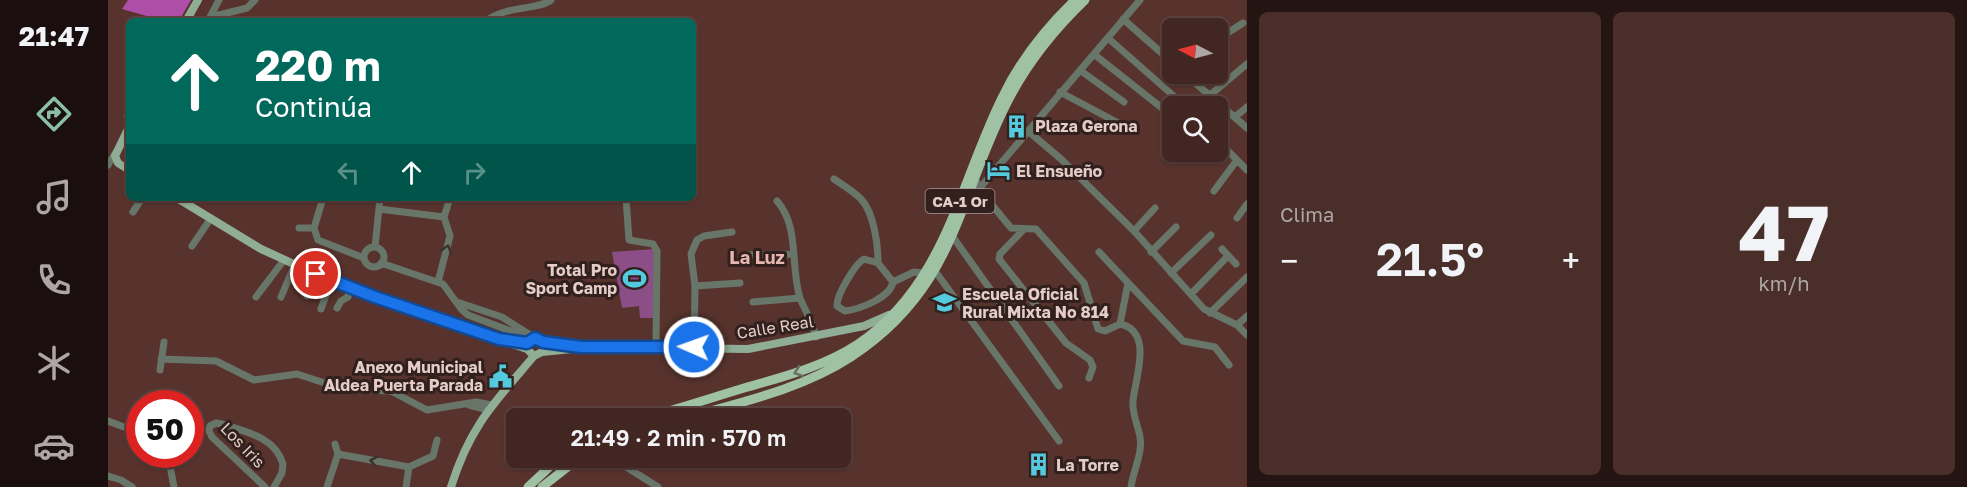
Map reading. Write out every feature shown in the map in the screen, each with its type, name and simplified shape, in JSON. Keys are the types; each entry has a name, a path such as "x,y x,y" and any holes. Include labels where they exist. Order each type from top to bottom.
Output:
{"highway":[{"name":"CA-1 Or","path":"677,408 816,366 836,357 866,331 892,313 917,284 951,226 1002,96 1032,49 1075,5 1086,0"},
{"path":"1075,5 1093,0"},
{"name":"CA-1 Or","path":"719,408 780,390 841,363 894,323 935,271 953,237 967,203 978,185 1010,97 1037,54 1075,5"},
{"path":"528,487 548,468"},
{"path":"542,487 566,468"}],"main road":[{"path":"189,18 198,0"},
{"path":"126,133 116,152 118,164 126,168"},
{"name":"Calle Real","path":"182,201 284,260 331,281 499,339 532,346 748,349 866,331"},
{"path":"526,365 532,346"},
{"path":"451,487 469,437 526,365 532,346"}],"street":[{"path":"210,18 219,0"},
{"path":"213,18 247,8 255,0"},
{"path":"491,18 506,10 545,4 551,0"},
{"path":"1131,487 1141,443 1132,410 1140,348 1131,329 1120,324 1105,331 1098,329 1084,284 1036,229 1011,228 978,185 1031,133 1060,92 1095,55 1140,0"},
{"path":"1123,19 1162,53"},
{"path":"1228,33 1243,23"},
{"path":"1108,38 1174,96"},
{"path":"1095,55 1162,108"},
{"path":"1196,84 1209,96 1247,64"},
{"path":"1080,70 1124,102"},
{"path":"1060,92 1122,125"},
{"path":"1236,117 1247,107"},
{"path":"1228,111 1247,128"},
{"path":"1031,133 1134,231 1151,252 1210,313 1237,325 1247,335"},
{"path":"1228,151 1242,165"},
{"path":"108,165 116,152"},
{"path":"1214,191 1247,158"},
{"path":"834,179 862,200 868,209 877,244 878,263"},
{"path":"132,212 140,201"},
{"path":"322,201 314,228 322,243 364,258 371,267 381,263 438,282 447,288 457,302 502,317 532,346"},
{"path":"375,247 380,201"},
{"path":"438,282 450,236 444,217 449,201"},
{"path":"626,201 629,240 653,244 657,251 656,346"},
{"path":"777,201 788,215 800,298 809,314 816,337"},
{"path":"1237,218 1247,204"},
{"path":"1134,231 1155,208"},
{"path":"379,209 444,217"},
{"path":"192,246 211,218"},
{"path":"1151,252 1176,227"},
{"path":"299,228 314,228"},
{"path":"1024,229 1000,254 999,259 1040,306 1066,343 1090,360 1093,367 1089,378"},
{"path":"694,347 695,286 690,254 697,240 711,234 732,232"},
{"path":"1171,273 1210,235"},
{"path":"953,237 1059,386"},
{"path":"364,258 368,249 375,247"},
{"path":"375,247 383,253 381,263"},
{"path":"1222,249 1236,264"},
{"path":"1099,252 1183,341 1191,345 1212,345 1229,365"},
{"path":"745,255 794,254"},
{"path":"1191,294 1228,256"},
{"path":"893,282 878,263 868,258 860,261 839,294 837,306 845,311 856,309 887,294 893,282 919,271 924,273"},
{"path":"256,297 284,260"},
{"path":"281,297 295,264"},
{"path":"935,271 1059,441"},
{"path":"307,296 316,274"},
{"path":"907,276 917,284"},
{"path":"1210,313 1247,277"},
{"path":"321,309 331,281"},
{"path":"695,286 740,283"},
{"path":"1120,324 1128,283"},
{"path":"337,308 341,301 348,297 351,288"},
{"path":"753,302 800,298"},
{"path":"1237,325 1247,316"},
{"path":"160,370 164,342"},
{"path":"161,358 216,361 254,380 297,374 343,389 391,391 427,410 481,402 490,408"},
{"path":"108,421 126,428"},
{"name":"Los Iris","path":"265,487 212,437 209,429 212,425 222,424 271,444 284,464 274,487"},
{"path":"338,454 409,467 433,456 437,440"},
{"path":"327,487 338,454 335,444"},
{"path":"406,487 409,467"},
{"path":"170,468 174,487"},
{"path":"628,468 658,487"},
{"path":"108,476 132,487"}],"shaded area":[{"path":"128,0 191,0 181,18 154,18 122,9"},
{"name":"Total Pro Sport Camp","path":"655,249 654,318 640,318 639,306 622,308 612,252"}],"place":[{"name":"Plaza Gerona","path":"1017,126"},
{"name":"El Ensueño","path":"998,171"},
{"name":"Total Pro Sport Camp","path":"635,279"},
{"name":"Escuela Oficial Rural Mixta No 814","path":"944,303"},
{"name":"Anexo Municipal Aldea Puerta Parada","path":"501,376"},
{"name":"La Torre","path":"1038,465"}],"district":[{"name":"La Luz","path":"757,257"}],"route":[{"path":"316,274 375,297 499,339 527,343 530,339 535,338 543,342 581,347 694,347"}]}
